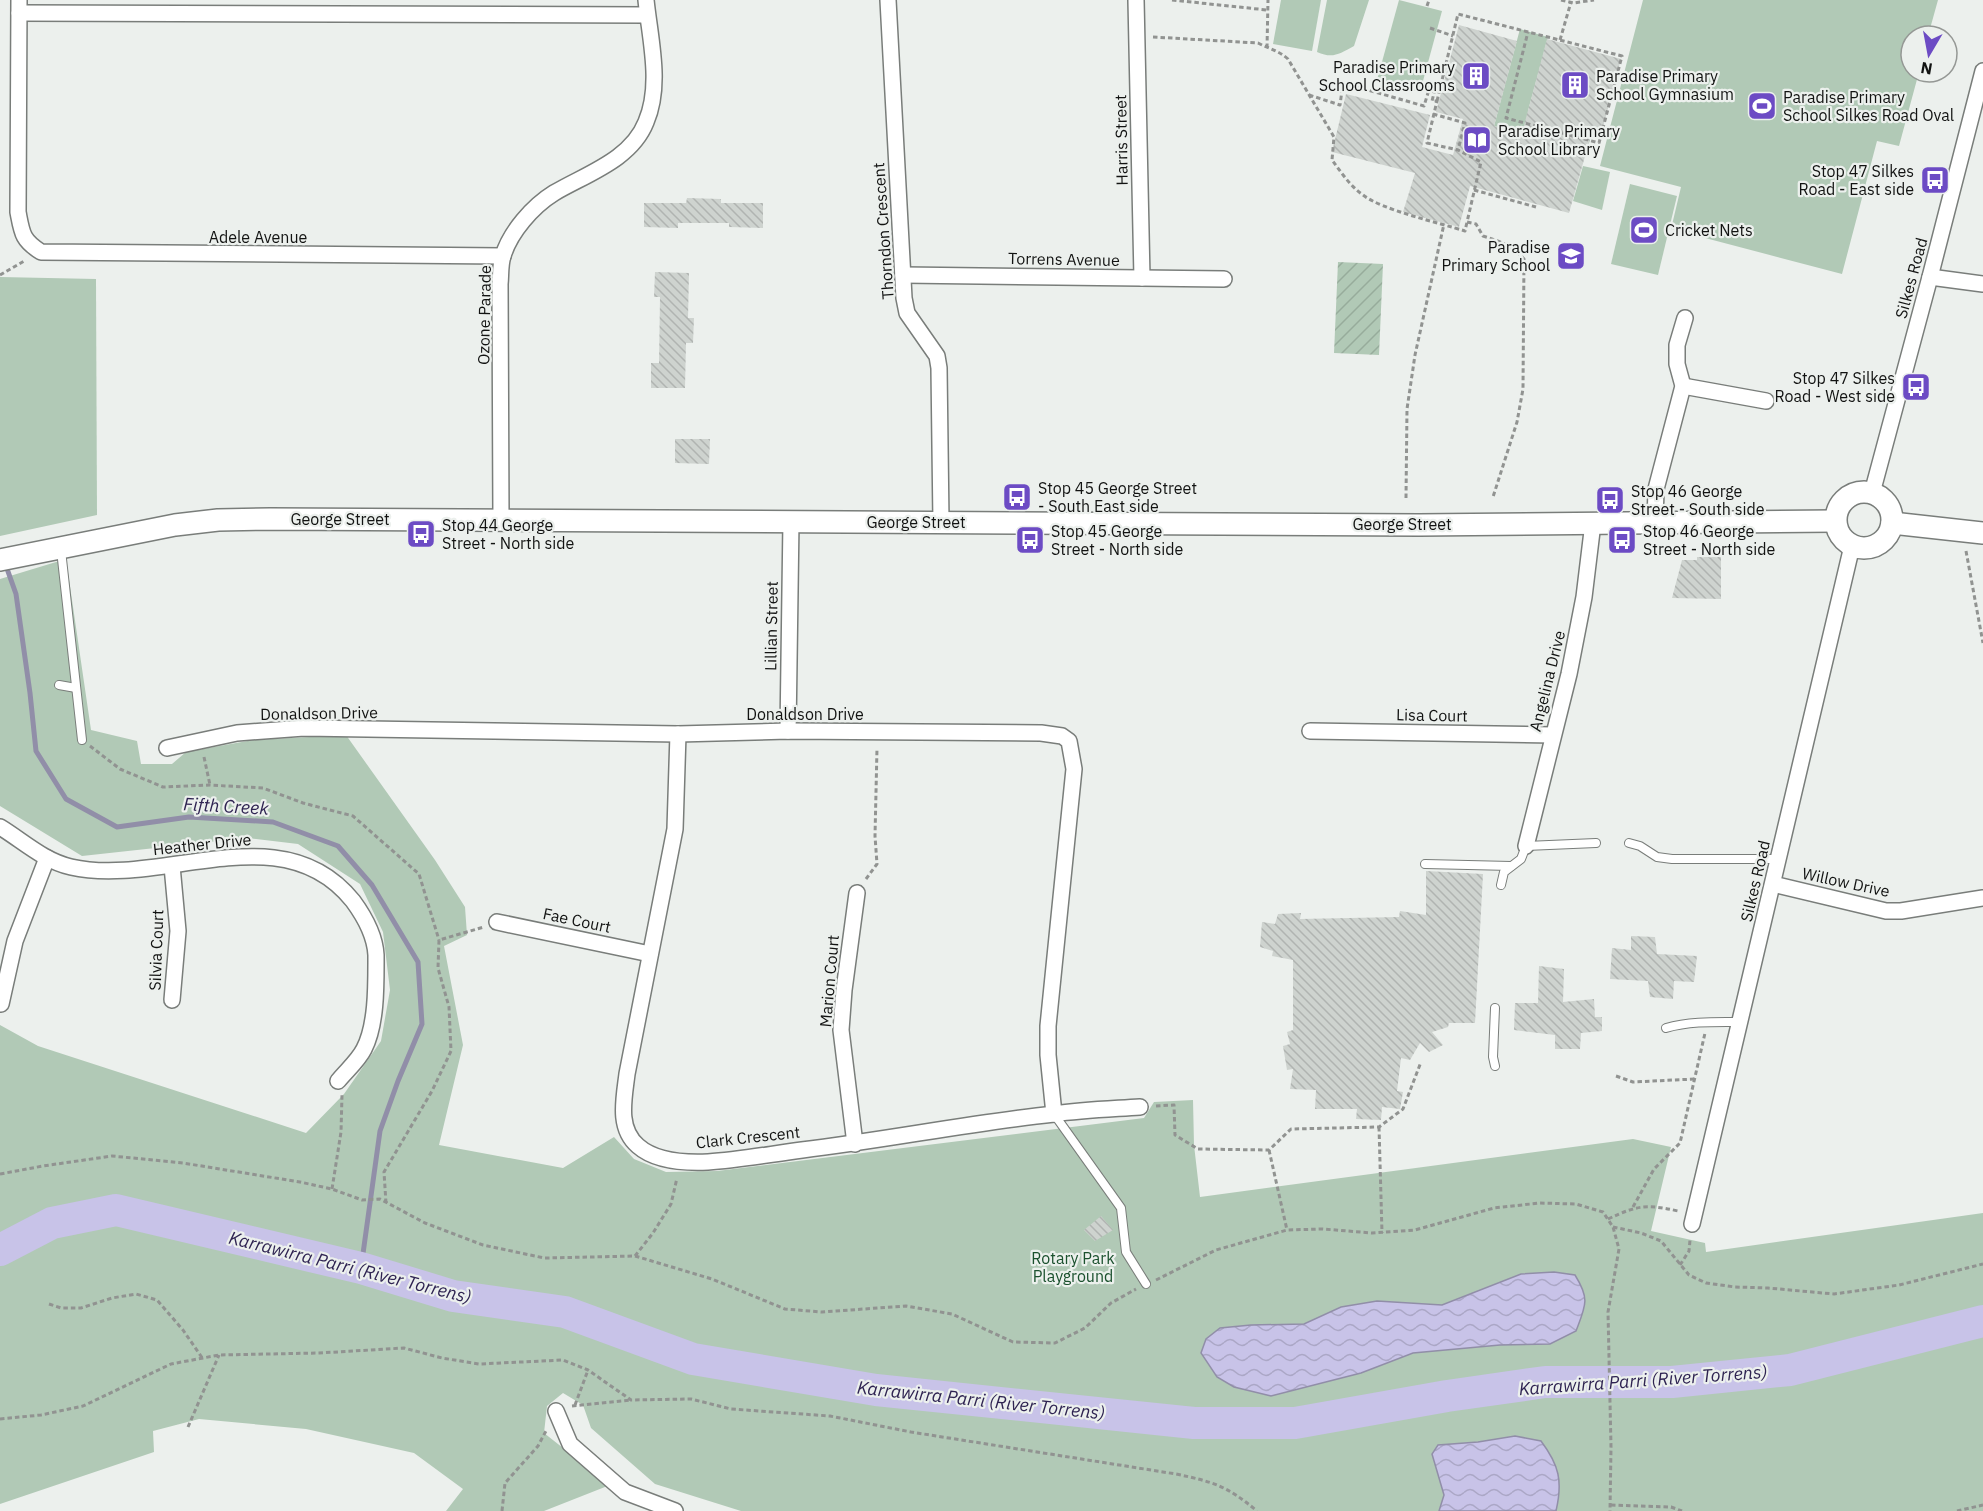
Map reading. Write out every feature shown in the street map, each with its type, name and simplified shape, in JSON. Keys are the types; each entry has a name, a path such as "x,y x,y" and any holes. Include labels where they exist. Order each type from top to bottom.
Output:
{"street":[{"name":"Thorndon Crescent","path":"888,0 907,313 937,356 939,368 941,522"},
{"name":"Harris Street","path":"1136,0 1142,278"},
{"path":"40,252 28,244 22,233 18,212 19,7 646,7"},
{"name":"Ozone Parade","path":"501,520 500,284 503,256 514,232 545,200 610,163 641,135 648,120 654,75 646,7"},
{"name":"Silkes Road","path":"1872,493 1983,71"},
{"name":"Adele Avenue","path":"40,252 503,256"},
{"name":"Torrens Avenue","path":"903,275 1224,279"},
{"path":"1930,278 1983,284"},
{"path":"1655,523 1656,489 1683,386 1677,364 1677,345 1684,318"},
{"path":"1683,386 1766,401"},
{"path":"1857,492 1872,493 1887,504 1892,513 1889,534 1874,547 1864,549 1852,546 1842,539 1835,521 1841,503 1848,496 1857,492"},
{"name":"George Street","path":"5,559 175,525 218,520 1407,525 1835,521"},
{"name":"Lillian Street","path":"788,731 791,521"},
{"path":"1892,522 1983,533"},
{"name":"Angelina Drive","path":"1526,846 1580,625 1593,524"},
{"name":"Silkes Road","path":"1693,1219 1852,546"},
{"name":"Donaldson Drive","path":"167,748 237,733 304,728 678,734 877,731 1041,733 1062,736 1069,741 1074,769 1048,1026 1048,1055 1054,1113"},
{"name":"Lisa Court","path":"1310,731 1553,735"},
{"name":"Clark Crescent","path":"678,734 675,829 627,1074 623,1120 628,1136 639,1147 653,1155 681,1161 708,1162 855,1144 1054,1113 1140,1107"},
{"name":"Heather Drive","path":"0,827 46,858 71,867 110,871 172,866 237,857 280,858 303,864 327,877 360,910 370,931 375,951 374,1008 364,1050 340,1078"},
{"path":"1,1005 15,941 46,858"},
{"name":"Silvia Court","path":"172,866 178,931 172,1000"},
{"name":"Willow Drive","path":"1773,884 1886,911 1901,911 1983,898"},
{"name":"Marion Court","path":"855,1144 841,1030 857,893"},
{"name":"Fae Court","path":"498,922 650,954"},
{"path":"556,1411 570,1444 625,1492 675,1511"}],"lane":[{"path":"61,548 82,740"},
{"path":"59,685 76,688"},
{"path":"1502,885 1504,872 1524,854 1526,846 1596,843"},
{"path":"1629,843 1640,846 1657,857 1672,859 1779,859"},
{"path":"1425,864 1511,866"},
{"path":"1495,1008 1493,1057 1496,1066"},
{"path":"1666,1028 1677,1024 1708,1021 1740,1022"},
{"path":"1054,1113 1121,1208 1126,1252 1146,1284"}],"path":[{"path":"1172,0 1267,10"},
{"path":"1267,48 1268,0"},
{"path":"1427,6 1429,0"},
{"path":"1561,0 1571,2 1594,0"},
{"path":"1560,40 1571,2"},
{"path":"1136,37 1258,43 1267,48 1279,50 1288,59 1334,137 1332,160 1364,196 1382,205 1465,231 1481,162 1458,150 1427,143 1458,14 1622,56 1599,142 1506,118 1528,32"},
{"path":"1430,28 1453,36"},
{"path":"1309,95 1340,105 1344,83 1424,106 1431,83 1436,85 1432,101 1437,101"},
{"path":"1433,114 1465,123 1458,150"},
{"path":"1474,190 1536,207"},
{"path":"1467,222 1476,224 1483,236 1503,242 1524,259 1523,389 1517,422 1493,497"},
{"path":"1406,498 1407,409 1415,355 1444,224"},
{"path":"0,275 40,252"},
{"path":"1966,551 1983,643"},
{"path":"857,893 877,864 875,836 877,731"},
{"path":"82,740 120,769 163,786 210,785 263,788 353,816 419,874 439,940 438,968 449,1008 451,1051 432,1091 384,1172 386,1203"},
{"path":"201,741 210,785"},
{"path":"439,940 498,922"},
{"path":"1633,1207 1654,1169 1680,1143 1708,1021"},
{"path":"1140,1107 1174,1105 1175,1135 1198,1149 1269,1150 1291,1130 1379,1126 1403,1109 1421,1062"},
{"path":"1616,1076 1633,1082 1695,1079"},
{"path":"332,1189 341,1132 340,1078"},
{"path":"1379,1126 1382,1233"},
{"path":"1269,1150 1287,1230"},
{"path":"0,1174 112,1156 183,1163 300,1182 332,1189 362,1200 380,1199 425,1223 483,1245 544,1258 635,1256 712,1279 785,1309 822,1312 906,1306 952,1314 1013,1342 1055,1343 1085,1328 1111,1303 1146,1284 1216,1250 1287,1230 1323,1229 1382,1233 1415,1230 1494,1208 1540,1203 1576,1204 1604,1212 1613,1227 1619,1249 1608,1312 1610,1511"},
{"path":"635,1256 671,1204 681,1161"},
{"path":"1608,1219 1633,1207 1653,1206 1693,1219 1689,1251 1680,1265"},
{"path":"1613,1227 1641,1233 1661,1242 1689,1275 1706,1283 1735,1287 1834,1294 1899,1286 1983,1264"},
{"path":"49,1304 61,1308 81,1308 112,1298 136,1294 157,1300 183,1330 203,1359"},
{"path":"0,1419 83,1406 171,1364 219,1355 320,1353 404,1348 442,1358 479,1364 563,1360 588,1370 631,1400"},
{"path":"188,1427 219,1355"},
{"path":"574,1405 588,1370"},
{"path":"502,1511 505,1483 538,1446 556,1411 574,1405 631,1400 691,1399 731,1409 830,1416 911,1432 1176,1474 1215,1483 1238,1495 1257,1511"},
{"path":"1611,1505 1671,1507 1682,1511"},
{"path":"1957,1511 1983,1505"}],"green space":[{"path":"1281,0 1321,0 1312,51 1273,44"},
{"path":"1327,0 1369,0 1354,46 1332,55 1317,52"},
{"path":"1399,0 1442,11 1420,92 1377,80"},
{"name":"Paradise Primary School Silkes Road Oval","path":"1643,0 1938,0 1931,24 1899,24 1899,84 1916,84 1899,146 1877,141 1842,274 1671,229 1681,187 1600,166"},
{"path":"1520,29 1548,37 1528,111 1593,128 1587,151 1494,126"},
{"path":"1583,166 1610,172 1602,210 1573,201"},
{"name":"Cricket Nets","path":"1630,184 1677,196 1658,275 1611,264"},
{"path":"1338,262 1383,264 1379,355 1334,353"},
{"path":"0,277 96,279 97,515 0,536"},
{"name":"Rotary Park Playground","path":"66,559 91,730 137,741 141,764 172,764 186,752 253,740 346,735 435,860 465,907 467,935 444,946 463,1045 439,1145 563,1168 614,1137 634,1159 666,1172 717,1171 1144,1118 1154,1102 1193,1100 1194,1145 1200,1197 1633,1139 1671,1147 1651,1231 1705,1243 1706,1252 1983,1213 1983,1511 741,1511 655,1484 591,1428 583,1405 563,1393 547,1406 544,1433 610,1485 544,1511 446,1511 463,1489 414,1453 306,1429 199,1419 153,1431 154,1452 0,1504 0,1025 38,1046 306,1133 344,1094 381,1041 390,990 383,932 360,884 298,844 247,838 82,856 0,806 0,579"}],"water":[{"path":"1554,1272 1575,1275 1583,1290 1585,1302 1576,1331 1550,1344 1500,1345 1413,1353 1361,1373 1271,1396 1234,1387 1217,1377 1201,1353 1206,1339 1220,1328 1304,1324 1341,1307 1377,1301 1442,1305 1521,1274"},
{"path":"1515,1436 1541,1441 1552,1458 1559,1482 1556,1511 1439,1511 1444,1495 1432,1454 1438,1445"}],"building":[{"path":"1459,25 1517,41 1494,126 1522,133 1547,39 1621,59 1602,131 1593,128 1569,213 1470,186 1459,227 1403,212 1415,173 1332,152 1346,94 1430,115 1422,147 1453,155 1463,119 1436,112"},
{"path":"687,198 721,199 721,203 763,203 763,228 729,227 729,223 678,223 678,228 644,227 644,203 686,203"},
{"path":"655,272 689,273 688,318 694,318 693,343 686,343 685,388 651,388 651,363 659,363 660,297 654,297"},
{"path":"675,439 710,439 709,464 675,463"},
{"path":"1697,557 1721,557 1721,599 1672,598 1682,560 1697,560"},
{"path":"1426,871 1483,874 1475,1023 1449,1023 1448,1027 1432,1032 1443,1045 1429,1052 1420,1043 1410,1060 1401,1058 1397,1091 1403,1092 1400,1109 1382,1107 1381,1120 1356,1119 1357,1109 1315,1109 1316,1090 1290,1089 1293,1069 1287,1070 1283,1046 1290,1044 1287,1032 1293,1030 1293,960 1272,956 1273,951 1260,947 1262,922 1275,924 1278,914 1301,913 1300,919 1399,917 1400,911 1426,915"},
{"path":"1631,936 1655,937 1657,954 1697,956 1694,982 1674,981 1673,999 1650,997 1648,981 1610,979 1612,948 1631,950"},
{"path":"1539,966 1564,969 1563,1002 1594,999 1595,1017 1602,1017 1602,1031 1581,1033 1580,1049 1555,1049 1555,1035 1514,1030 1515,1003 1538,1003"},
{"path":"1101,1216 1113,1230 1095,1241 1084,1230"}],"waterway":[{"name":"Fifth Creek","path":"5,563 16,594 36,751 66,799 117,827 189,817 273,822 338,846 372,885 418,962 422,1024 380,1131 361,1268"},
{"name":"Karrawirra Parri (River Torrens)","path":"0,1250 52,1223 116,1210 361,1268 453,1296 565,1312 693,1359 876,1390 1194,1423 1295,1423 1447,1396 1545,1382 1672,1382 1790,1370 1983,1321"}],"place":[{"name":"Paradise Primary School Classrooms","path":"1476,76"},
{"name":"Paradise Primary School Gymnasium","path":"1575,85"},
{"name":"Paradise Primary School Silkes Road Oval","path":"1762,106"},
{"name":"Paradise Primary School Library","path":"1477,140"},
{"name":"Stop 47 Silkes Road - East side","path":"1935,180"},
{"name":"Cricket Nets","path":"1644,230"},
{"name":"Paradise Primary School","path":"1571,256"},
{"name":"Stop 47 Silkes Road - West side","path":"1916,387"},
{"name":"Stop 45 George Street - South East side","path":"1017,497"},
{"name":"Stop 46 George Street - South side","path":"1610,500"},
{"name":"Stop 44 George Street - North side","path":"421,534"},
{"name":"Stop 45 George Street - North side","path":"1030,540"},
{"name":"Stop 46 George Street - North side","path":"1622,540"}]}
